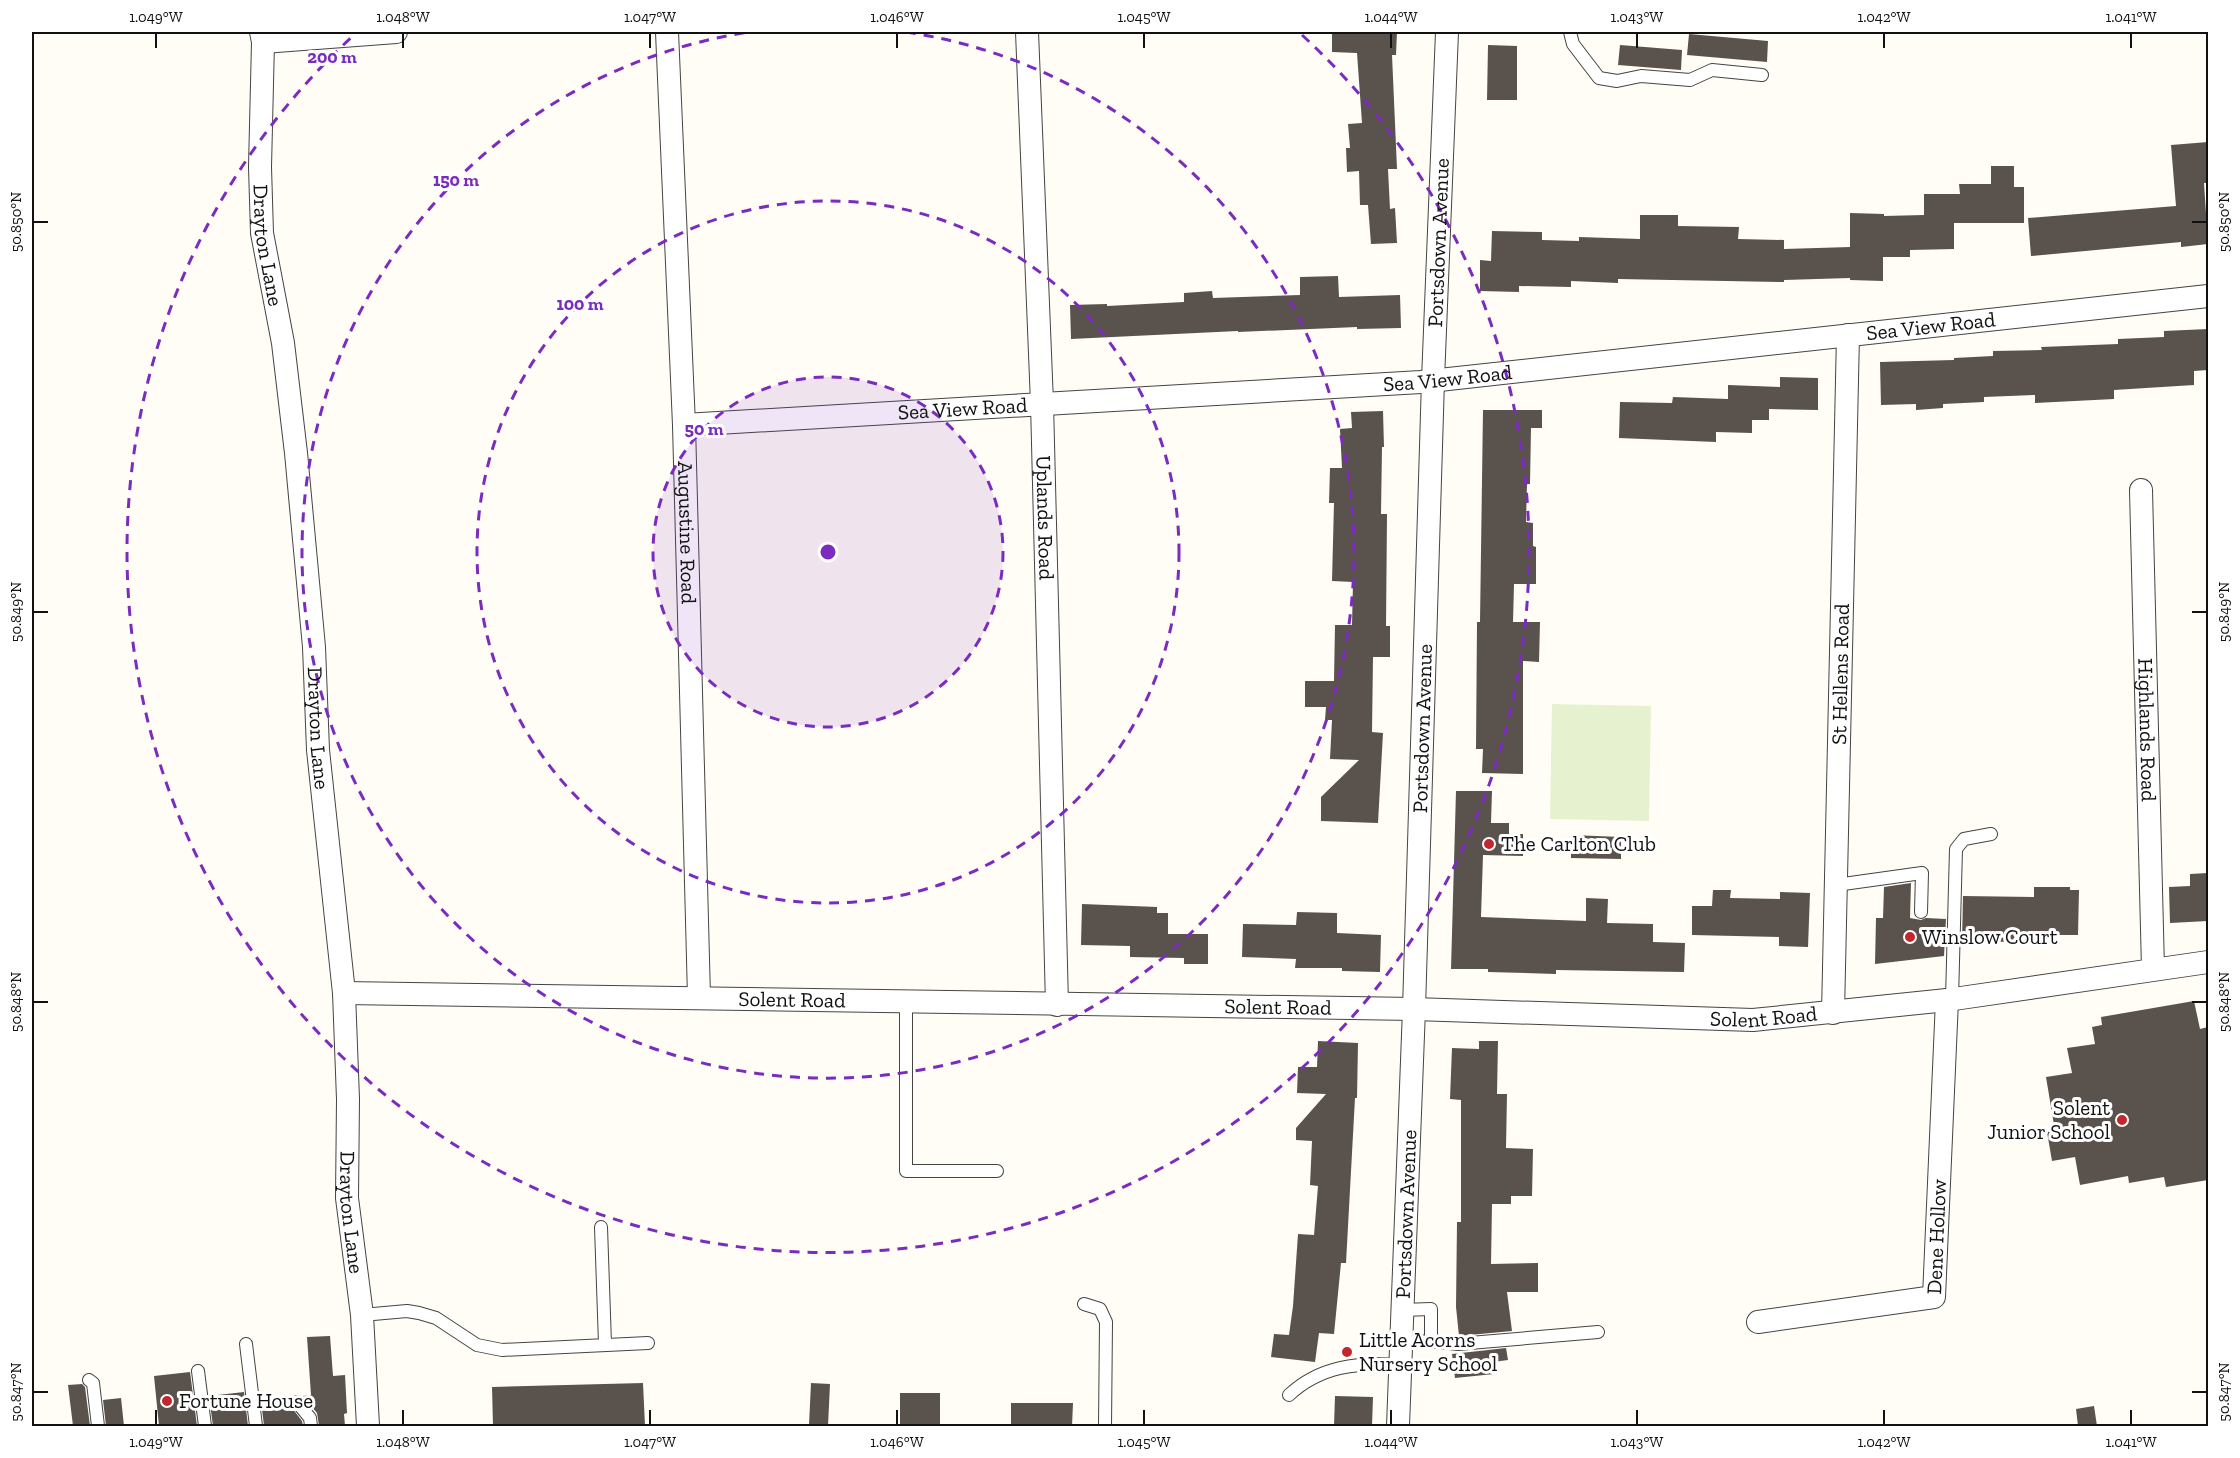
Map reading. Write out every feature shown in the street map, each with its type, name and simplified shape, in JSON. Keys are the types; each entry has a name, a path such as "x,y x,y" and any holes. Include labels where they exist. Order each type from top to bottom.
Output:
{"street":[{"path":"262,37 396,32"},
{"name":"Augustine Road","path":"667,32 684,425 699,997"},
{"name":"Uplands Road","path":"1027,32 1042,403 1057,1005"},
{"name":"Portsdown Avenue","path":"1398,1426 1447,32"},
{"name":"Drayton Lane","path":"262,37 260,167 262,233 283,342 314,647 318,750 344,993 348,1099 347,1198 362,1315 368,1426"},
{"name":"Sea View Road","path":"684,425 1433,380 2208,296"},
{"name":"St Hellens Road","path":"1833,1013 1848,335"},
{"name":"Highlands Road","path":"2141,490 2153,969"},
{"name":"Solent Road","path":"344,993 1414,1010 1753,1020 1949,999 2208,962"},
{"name":"Dene Hollow","path":"1758,1322 1934,1296 1949,999"}],"lane":[{"path":"1570,32 1573,44 1599,78 1617,81 1641,76 1690,80 1712,69 1762,75"},
{"path":"1949,999 1956,849 1964,839 1990,834"},
{"path":"1836,885 1922,873 1922,912"},
{"path":"906,1003 906,1171 996,1171"},
{"path":"601,1227 605,1344"},
{"path":"1084,1304 1100,1309 1106,1322 1105,1426"},
{"path":"1402,1310 1431,1309 1431,1341"},
{"path":"362,1315 407,1311 436,1318 477,1345 502,1350 648,1342"},
{"path":"1289,1395 1299,1385 1325,1371 1370,1363 1431,1341 1458,1344 1598,1332"},
{"path":"246,1344 256,1426"},
{"path":"198,1371 205,1426"},
{"path":"89,1380 93,1383 98,1426"},
{"path":"297,1402 310,1418 311,1426"}],"green space":[{"path":"1552,704 1651,706 1649,821 1550,819"}],"building":[{"path":"1332,32 1397,32 1396,55 1392,55 1397,169 1388,169 1390,209 1395,208 1397,243 1371,244 1368,205 1360,205 1359,171 1347,172 1346,148 1350,148 1348,124 1362,123 1357,53 1332,52"},
{"path":"1689,34 1768,41 1767,62 1687,55"},
{"path":"1488,45 1517,46 1517,100 1487,100"},
{"path":"1620,45 1682,50 1681,70 1618,65"},
{"path":"2208,142 2208,183 2204,183 2208,244 2181,247 2181,242 2031,256 2028,218 2176,206 2171,145"},
{"path":"1991,166 2014,166 2014,187 2024,187 2024,223 1954,223 1954,249 1910,250 1910,257 1883,257 1883,281 1850,280 1850,278 1784,280 1784,282 1618,279 1618,283 1571,281 1571,287 1519,286 1519,292 1480,291 1480,260 1491,261 1492,231 1542,232 1542,240 1579,241 1579,237 1640,239 1640,215 1678,215 1678,226 1739,227 1738,239 1784,240 1784,249 1850,247 1850,213 1884,214 1884,216 1924,215 1924,194 1960,194 1959,184 1991,184"},
{"path":"1338,276 1339,297 1400,295 1401,328 1357,329 1357,327 1071,339 1070,305 1107,304 1107,306 1184,302 1184,293 1212,291 1213,298 1300,295 1300,277"},
{"path":"2208,329 2208,370 2194,371 2194,385 2114,390 2114,399 2035,403 2035,395 1984,397 1984,402 1943,404 1943,408 1916,410 1916,404 1881,405 1880,362 1954,360 1954,358 1993,356 1993,351 2118,344 2118,339 2164,337 2164,331"},
{"path":"1780,377 1818,378 1818,410 1769,409 1769,420 1752,420 1752,433 1716,432 1716,442 1619,438 1620,402 1672,403 1673,397 1728,399 1728,385 1780,387"},
{"path":"1483,410 1542,410 1542,428 1531,428 1530,484 1527,484 1526,522 1533,523 1533,546 1536,547 1536,584 1514,584 1513,622 1540,622 1539,662 1523,661 1523,774 1482,773 1483,749 1476,749"},
{"path":"1383,411 1381,514 1387,514 1386,626 1390,626 1390,657 1373,657 1372,732 1383,733 1378,823 1321,821 1321,797 1359,760 1330,759 1332,720 1325,720 1326,707 1305,707 1305,681 1334,681 1335,625 1352,625 1353,582 1332,581 1334,503 1329,503 1330,468 1342,468 1340,429 1352,428 1351,412"},
{"path":"1456,791 1492,791 1491,823 1509,823 1509,834 1523,834 1523,856 1483,855 1481,917 1586,921 1586,898 1608,899 1607,923 1653,924 1653,942 1685,943 1684,972 1556,970 1556,974 1451,969"},
{"path":"1571,835 1621,837 1621,859 1571,858"},
{"path":"2208,873 2208,921 2170,923 2169,887 2190,886 2190,874"},
{"name":"Winslow Court","path":"1911,883 1910,918 1946,919 1944,956 1875,964 1876,918 1883,918 1884,887"},
{"path":"2034,887 2070,887 2070,890 2079,890 2078,935 2015,935 2015,942 1962,941 1963,896 2034,897"},
{"path":"1713,890 1731,890 1730,898 1780,899 1780,892 1810,893 1808,947 1779,946 1779,937 1692,935 1692,906 1712,906"},
{"path":"1082,904 1157,907 1157,913 1168,913 1168,934 1208,934 1208,964 1184,964 1184,958 1130,957 1130,946 1081,945"},
{"path":"1297,912 1337,913 1337,933 1381,935 1380,972 1342,971 1342,968 1295,968 1296,959 1242,957 1243,924 1296,925"},
{"path":"2194,1001 2200,1029 2208,1027 2208,1180 2166,1187 2164,1177 2129,1183 2128,1176 2080,1185 2075,1157 2052,1161 2047,1132 2055,1131 2046,1077 2072,1073 2067,1048 2095,1044 2092,1027 2102,1025 2101,1017"},
{"path":"1318,1041 1358,1043 1357,1098 1355,1098 1346,1263 1341,1263 1334,1334 1319,1333 1315,1362 1271,1357 1274,1334 1289,1335 1298,1234 1314,1235 1318,1186 1310,1185 1312,1141 1296,1140 1296,1128 1326,1094 1297,1093 1298,1067 1317,1067"},
{"path":"1479,1041 1498,1041 1497,1094 1507,1094 1506,1148 1533,1149 1532,1196 1511,1196 1511,1204 1492,1204 1491,1264 1538,1263 1538,1292 1507,1292 1512,1331 1459,1336 1456,1307 1457,1222 1461,1222 1461,1100 1450,1099 1452,1048 1479,1049"},
{"path":"330,1336 333,1376 345,1375 347,1413 344,1414 345,1426 319,1426 317,1413 303,1396 311,1395 307,1337"},
{"path":"1506,1348 1508,1360 1493,1362 1494,1374 1455,1378 1452,1354"},
{"path":"190,1372 197,1426 159,1426 154,1376"},
{"path":"643,1383 645,1426 493,1426 492,1387"},
{"path":"811,1383 830,1384 828,1426 809,1425"},
{"path":"82,1384 85,1387 90,1426 73,1426 68,1385"},
{"path":"244,1392 248,1426 213,1426 209,1396"},
{"path":"900,1393 940,1393 940,1426 900,1426"},
{"path":"1335,1396 1373,1397 1372,1426 1334,1426"},
{"path":"121,1398 124,1426 106,1426 103,1400"},
{"path":"290,1398 289,1404 302,1421 303,1426 264,1426 261,1401"},
{"path":"1011,1403 1073,1403 1072,1426 1011,1426"},
{"path":"2094,1406 2097,1426 2078,1426 2076,1409"}],"place":[{"name":"The Carlton Club","path":"1489,844"},
{"name":"Winslow Court","path":"1910,937"},
{"name":"Solent Junior School","path":"2122,1120"},
{"name":"Little Acorns Nursery School","path":"1347,1352"},
{"name":"Fortune House","path":"167,1401"}]}
